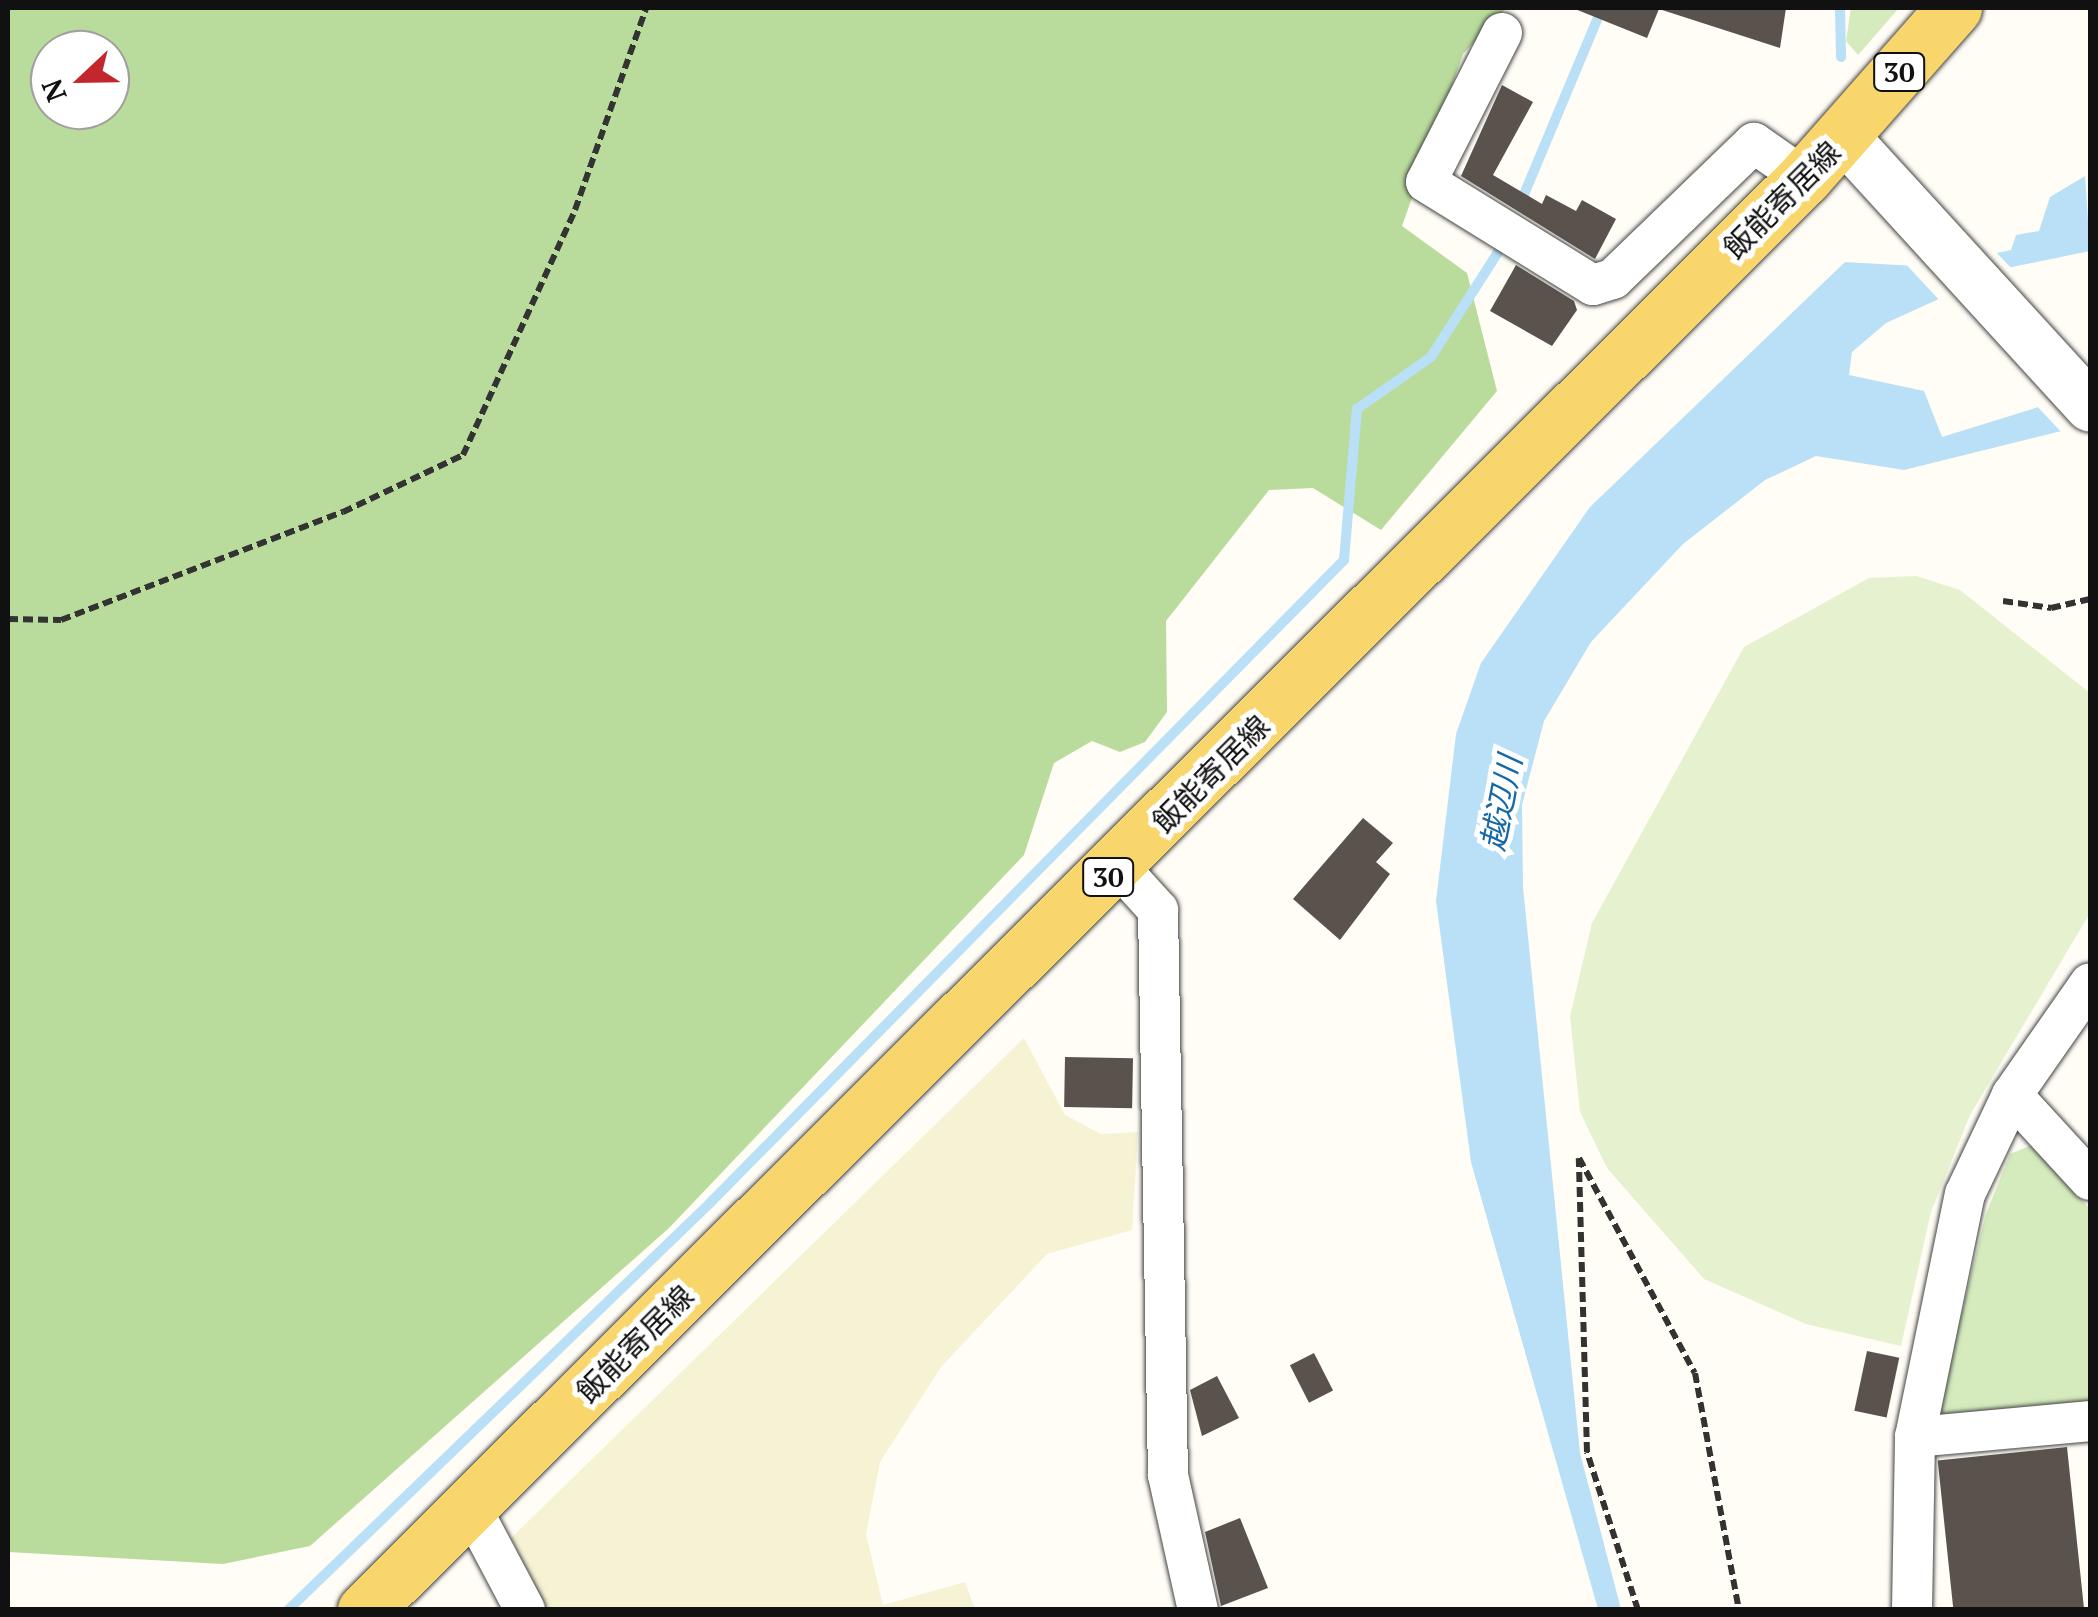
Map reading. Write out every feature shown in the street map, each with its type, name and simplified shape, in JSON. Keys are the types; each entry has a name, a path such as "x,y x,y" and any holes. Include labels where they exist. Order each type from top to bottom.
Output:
{"main road":[{"name":"飯能寄居線","path":"365,1610 1119,867 1804,178 1954,8"}],"street":[{"path":"1502,34 1426,182 1592,285 1613,279 1754,142 1804,178"},
{"path":"1844,137 2090,406"},
{"path":"1119,867 1158,910 1168,1475 1198,1610"},
{"path":"1912,1610 1915,1437 1960,1213 2012,1096 2090,984"},
{"path":"2012,1096 2090,1180"},
{"path":"1915,1437 2090,1422"},
{"path":"470,1506 525,1610"}],"path":[{"path":"8,619 60,620 343,512 463,455 575,210 646,8"},
{"path":"2004,600 2051,608 2090,599"},
{"path":"1638,1610 1587,1452 1574,1158 1695,1373 1739,1610"}],"shaded area":[{"path":"1024,1038 1065,1115 1101,1134 1138,1132 1132,1230 1047,1254 941,1367 880,1462 866,1534 883,1605 965,1582 975,1609 544,1609 511,1538"}],"green space":[{"path":"8,8 1506,8 1463,54 1402,226 1467,273 1497,391 1381,530 1313,488 1269,490 1166,621 1167,712 1145,742 1120,752 1092,741 1054,763 1024,855 669,1228 310,1546 223,1564 8,1552"},
{"path":"1851,8 1899,8 1858,55 1846,41"},
{"path":"1916,576 1960,590 2090,693 2090,913 1970,1115 1931,1212 1901,1346 1806,1324 1704,1279 1607,1168 1580,1112 1570,1016 1592,923 1744,647 1869,578"},
{"path":"2032,1145 2090,1209 2090,1402 1948,1416 1938,1409 1986,1214 2010,1154"}],"water":[{"name":"越辺川","path":"2085,176 2090,251 2007,268 1886,323 1852,352 1849,375 1924,391 1942,437 2090,391 2090,424 1904,470 1816,456 1765,480 1683,544 1591,642 1544,721 1522,805 1523,887 1580,1453 1621,1609 1598,1609 1471,1162 1436,901 1456,734 1481,663 1590,507 1845,262 1932,267 2011,250 2016,235 2039,231 2050,197"}],"pier":[{"path":"1993,249 2015,272 1942,303 1902,260"},
{"path":"2090,386 2090,429 2065,436 2034,403"}],"building":[{"path":"1786,8 1780,48 1659,9 1647,38 1575,9"},
{"path":"1502,85 1533,102 1493,175 1542,204 1546,195 1576,211 1582,200 1616,219 1595,259 1461,176"},
{"path":"1516,265 1574,301 1577,310 1552,346 1490,311"},
{"path":"1363,818 1393,843 1376,862 1390,874 1340,940 1293,899"},
{"path":"1065,1057 1133,1058 1132,1108 1064,1107"},
{"path":"1867,1351 1899,1358 1887,1418 1854,1411"},
{"path":"1314,1353 1333,1390 1309,1403 1290,1365"},
{"path":"1217,1376 1239,1418 1202,1436 1190,1390"},
{"path":"2067,1447 2084,1610 1953,1610 1938,1461"},
{"path":"1240,1518 1268,1588 1221,1606 1205,1532"}],"waterway":[{"path":"1520,204 1602,8"},
{"path":"1840,8 1841,57"},
{"path":"288,1610 710,1203 1344,560 1357,409 1431,357 1504,243"}]}
